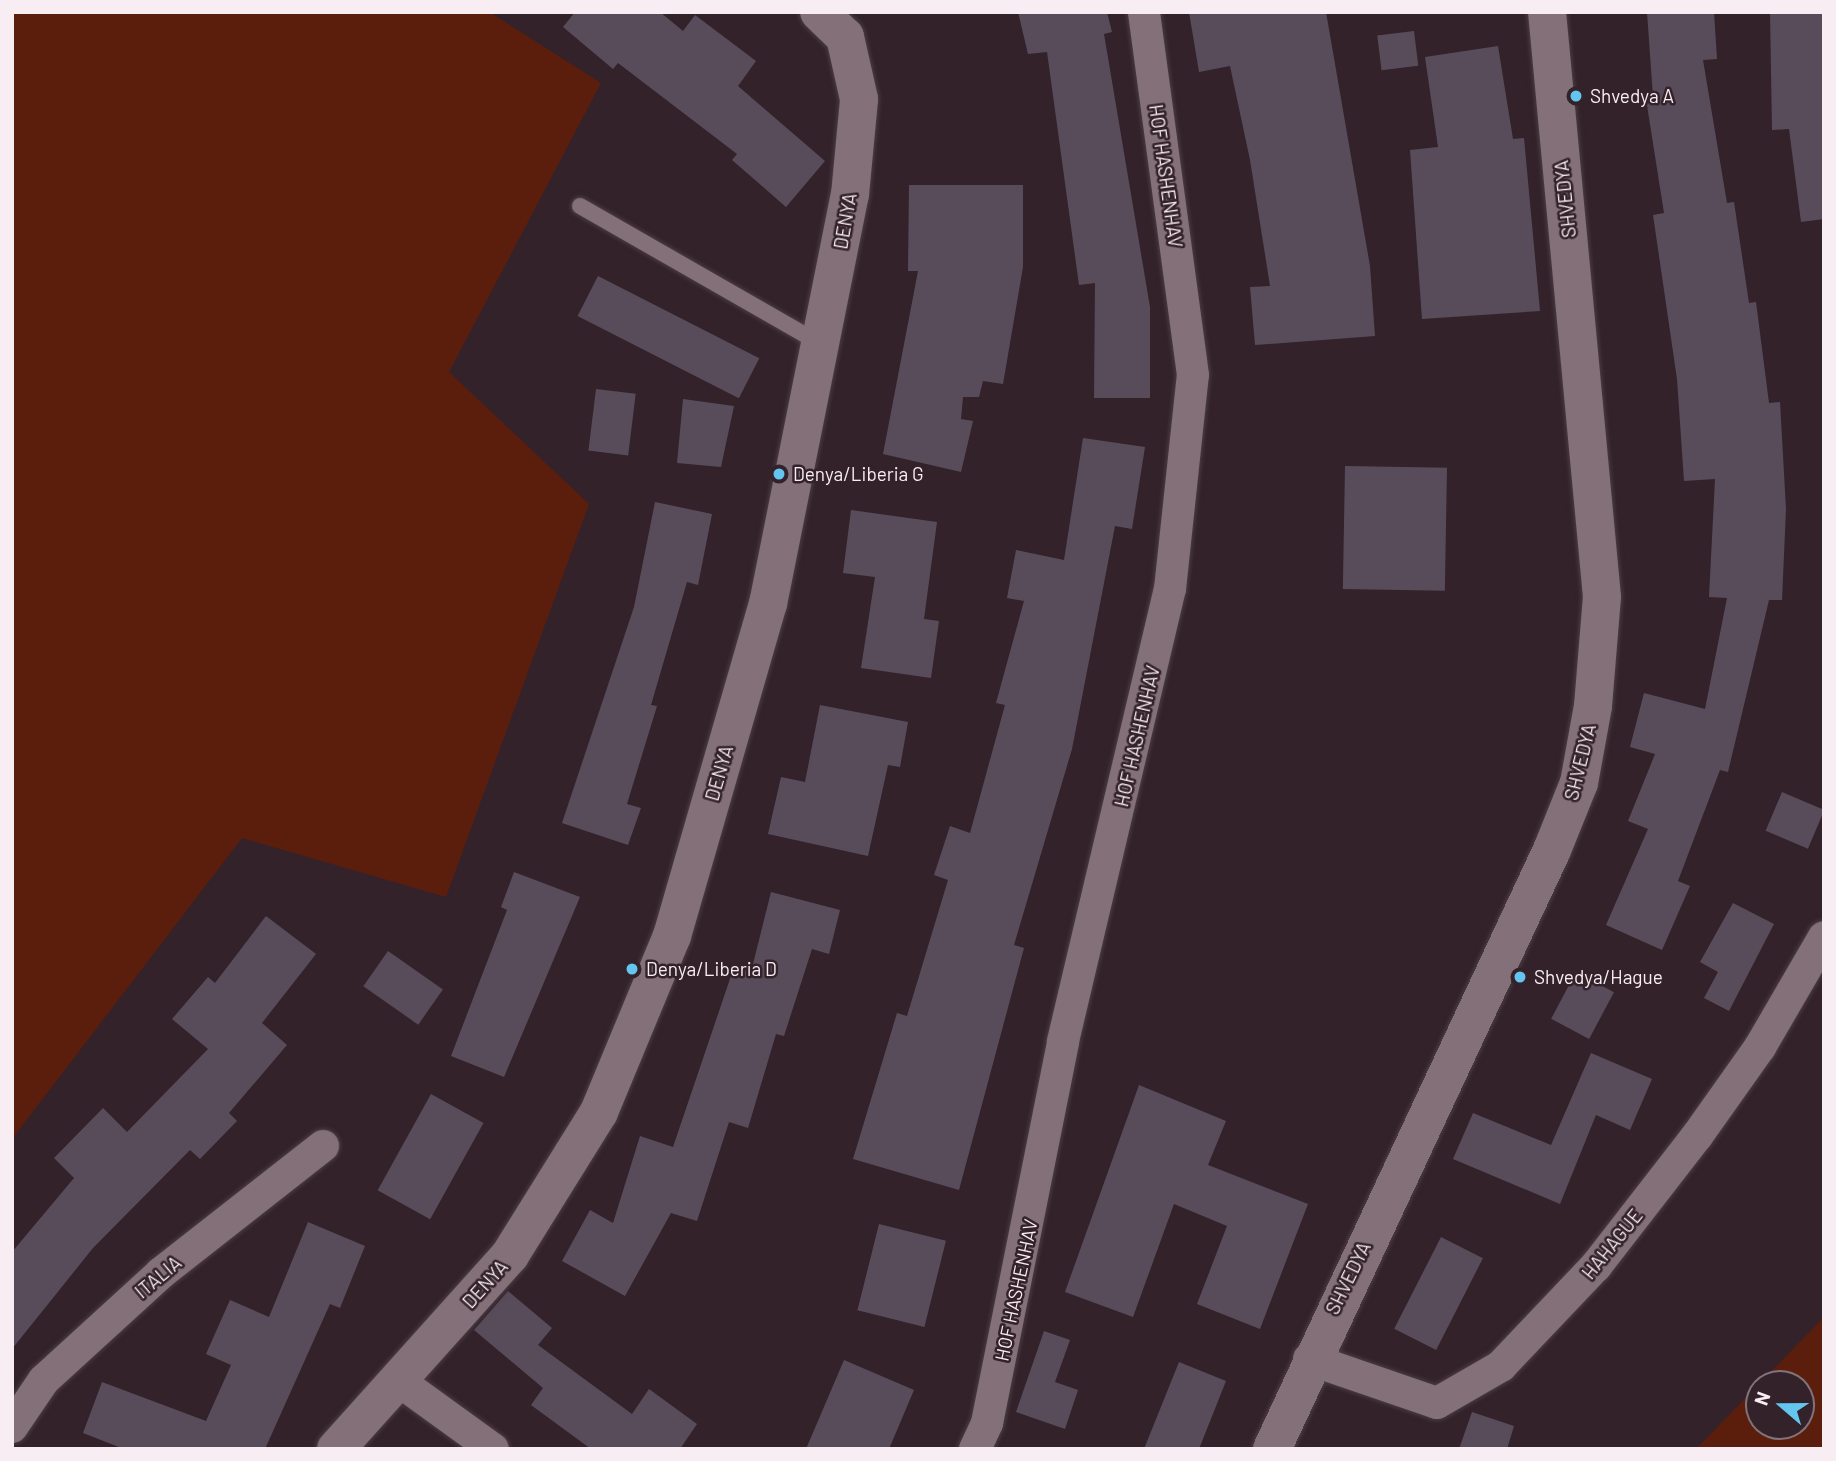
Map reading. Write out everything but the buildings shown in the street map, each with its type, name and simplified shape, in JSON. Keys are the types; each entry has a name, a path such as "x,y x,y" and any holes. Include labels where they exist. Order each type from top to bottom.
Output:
{"street":[{"name":"DENYA","path":"336,1449 510,1255 599,1112 673,936 768,604 850,195 859,99 845,37 819,12"},
{"name":"HOF HASHENHAV","path":"975,1449 987,1423 1063,1041 1170,589 1193,375 1144,12"},
{"name":"SHVEDYA","path":"1272,1449 1309,1359 1552,850 1579,783 1594,706 1602,597 1547,12"},
{"name":"HAHAGUE","path":"1309,1359 1437,1403 1501,1366 1596,1266 1697,1136 1760,1047 1824,937"},
{"name":"ITALIA","path":"12,1427 44,1380 93,1335 323,1146"},
{"path":"399,1381 493,1449"}],"lane":[{"path":"580,206 821,345"}],"shaded area":[{"path":"12,12 489,12 601,83 449,372 589,504 446,897 242,838 12,1139"},
{"path":"1824,1317 1824,1449 1696,1449 1745,1398 1745,1440 1815,1440 1815,1370 1773,1370"}],"place":[{"name":"Shvedya A","path":"1576,96"},
{"name":"Denya/Liberia G","path":"779,474"},
{"name":"Denya/Liberia D","path":"632,969"},
{"name":"Shvedya/Hague","path":"1520,977"}]}
